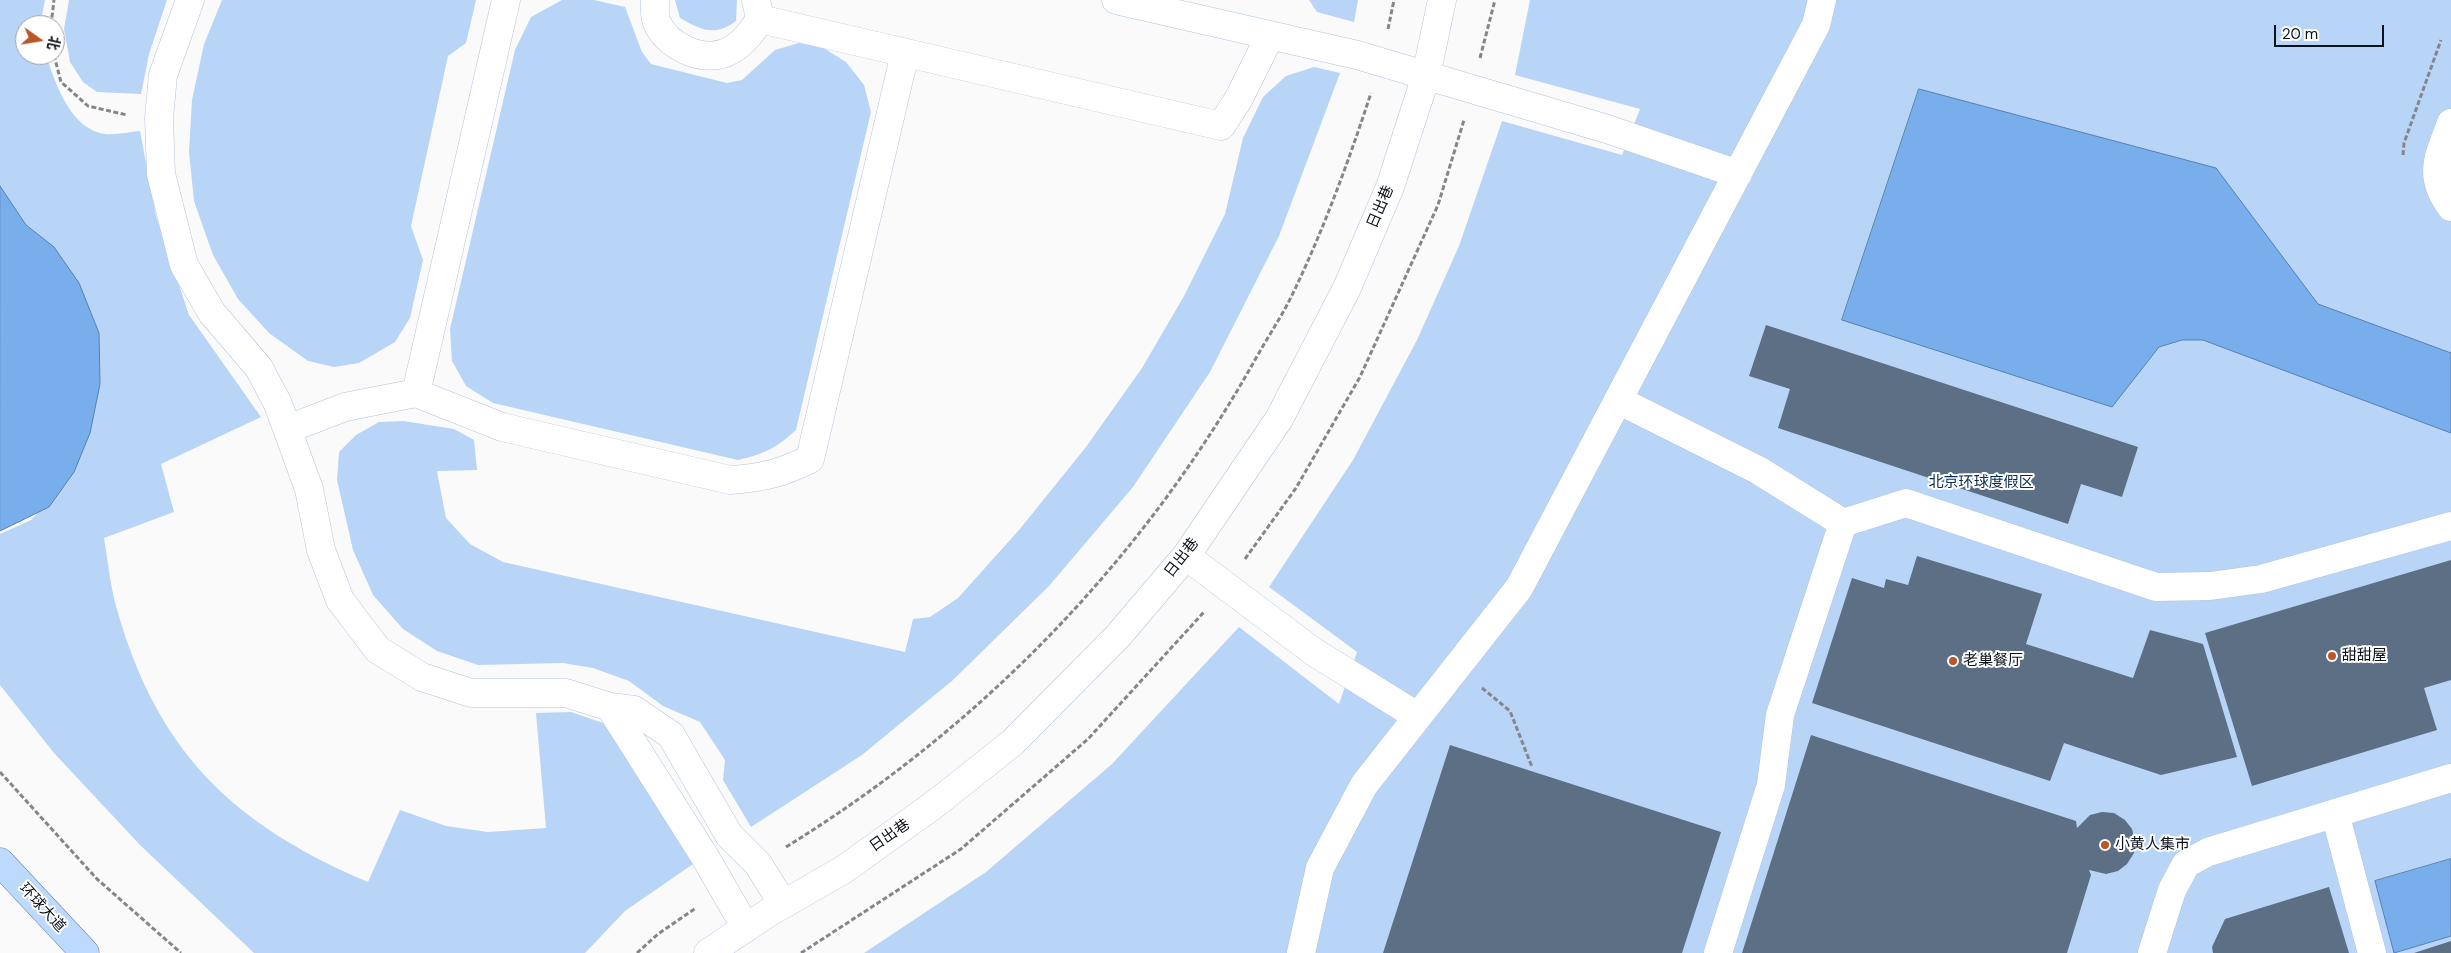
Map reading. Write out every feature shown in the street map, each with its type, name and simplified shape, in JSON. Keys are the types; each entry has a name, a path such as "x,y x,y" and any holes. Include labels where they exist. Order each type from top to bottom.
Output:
{"main road":[{"name":"环球大道","path":"0,862 85,953"}],"street":[{"path":"190,0 163,75 159,118 161,174 184,265 212,313 259,368 278,404 309,489 321,550 340,600 378,650 422,677 471,693 566,693 610,707 634,710 671,735 729,835 758,864 783,904"},
{"path":"416,393 506,0"},
{"path":"655,0 656,22 672,42 696,54 724,53 747,39 758,9 905,53 1221,126 1238,100 1270,36"},
{"path":"1116,0 1357,55 1607,129 1738,174"},
{"name":"日出巷","path":"708,953 783,904 843,870 935,804 1013,742 1118,636 1186,556 1279,419 1347,288 1390,188 1426,76 1442,0"},
{"path":"1301,953 1320,868 1364,785 1519,588 1816,25 1822,0"},
{"path":"288,429 346,407 416,393 502,427 730,480 757,478 783,472 810,460 905,53"},
{"path":"2451,123 2435,166 2443,196 2451,208"},
{"path":"1618,400 1758,470 1843,523 1906,503 2156,587 2210,586 2261,579 2451,526"},
{"path":"1718,953 1771,785 1780,716 1843,523"},
{"path":"1186,556 1314,652 1417,716"},
{"path":"610,707 705,857 746,928"},
{"path":"2152,953 2172,890 2186,864 2208,852 2451,778"},
{"path":"2335,813 2372,953"}],"path":[{"path":"52,15 54,0"},
{"path":"758,864 832,818 950,730 1052,635 1146,528 1225,414 1294,290 1346,170 1381,62 1394,0"},
{"path":"57,65 61,82 88,106 119,114 159,118"},
{"path":"1456,666 1510,711 1532,767"},
{"path":"0,772 97,879 181,953"},
{"path":"637,953 658,934 722,889"}],"green space":[{"path":"0,0 45,0 42,15 15,15 15,65 49,65 66,104 83,124 93,131 105,134 118,134 140,131 156,216 189,315 261,417 161,464 174,512 104,538 114,598 133,657 153,702 177,741 206,776 239,807 276,835 319,859 368,882 400,810 446,826 488,832 546,828 536,713 571,712 603,723 630,759 696,862 625,911 585,953 254,953 140,845 54,753 0,685 0,534 31,520 67,481 0,206"},
{"path":"69,0 167,0 149,54 141,94 97,92 83,82 70,62 65,23"},
{"path":"222,0 476,0 466,43 448,56 411,226 423,260 410,318 395,342 359,363 334,367 308,361 269,333 238,299 213,255 194,201 189,152 192,100 204,44"},
{"path":"562,0 594,0 625,7 642,52 651,64 727,83 742,80 775,50 799,43 822,47 846,62 864,85 871,112 796,430 776,446 763,453 738,460 493,403 466,386 452,361 450,329 515,50 531,17"},
{"path":"675,0 737,0 736,21 715,30 695,26 680,18"},
{"path":"1309,0 1358,0 1354,22 1317,12"},
{"name":"北京环球度假区","path":"1530,0 2451,0 2451,953 864,953 986,872 1112,764 1239,627 1339,704 1357,652 1269,587 1353,460 1417,340 1459,246 1502,121 1622,155 1640,109 1515,75"},
{"path":"1314,67 1340,73 1279,236 1210,372 1133,487 1049,586 953,680 862,755 751,827 723,780 725,760 700,722 663,706 629,681 593,668 563,663 478,665 437,651 403,629 373,595 353,550 337,480 339,452 356,435 379,422 403,421 454,429 474,440 477,470 437,471 446,518 470,544 503,562 905,652 913,619 930,617 958,598 1019,530 1086,447 1142,368 1184,296 1225,214 1243,138 1263,97 1286,76"}],"water":[{"path":"1919,89 2216,168 2318,304 2451,353 2451,433 2203,340 2182,340 2159,347 2112,407 1842,320"},
{"path":"0,186 26,225 54,247 79,283 99,333 100,384 90,433 74,472 49,507 0,531"},
{"path":"2451,859 2451,936 2394,953 2375,881"}],"building":[{"path":"1766,325 2138,447 2122,497 2081,484 2068,524 1778,428 1790,389 1749,376"},
{"name":"老巢餐厅","path":"1917,556 2042,594 2026,644 2133,678 2150,630 2203,644 2237,757 2161,775 2064,743 2050,781 1812,703 1852,578 1884,588 1886,579 1908,585"},
{"name":"甜甜屋","path":"2451,560 2451,680 2424,688 2437,730 2252,786 2205,633"},
{"path":"1811,735 2076,821 2077,828 2090,815 2102,812 2114,813 2125,820 2132,829 2135,841 2134,853 2127,864 2118,871 2106,874 2089,870 2091,875 2067,953 1742,953"},
{"path":"1450,745 1721,832 1682,953 1383,953"},
{"path":"2329,887 2349,953 2213,953 2212,947 2225,919"},
{"path":"2451,941 2451,953 2414,953"}],"place":[{"name":"甜甜屋","path":"2332,656"},
{"name":"老巢餐厅","path":"1953,661"},
{"name":"小黄人集市","path":"2105,845"}]}
